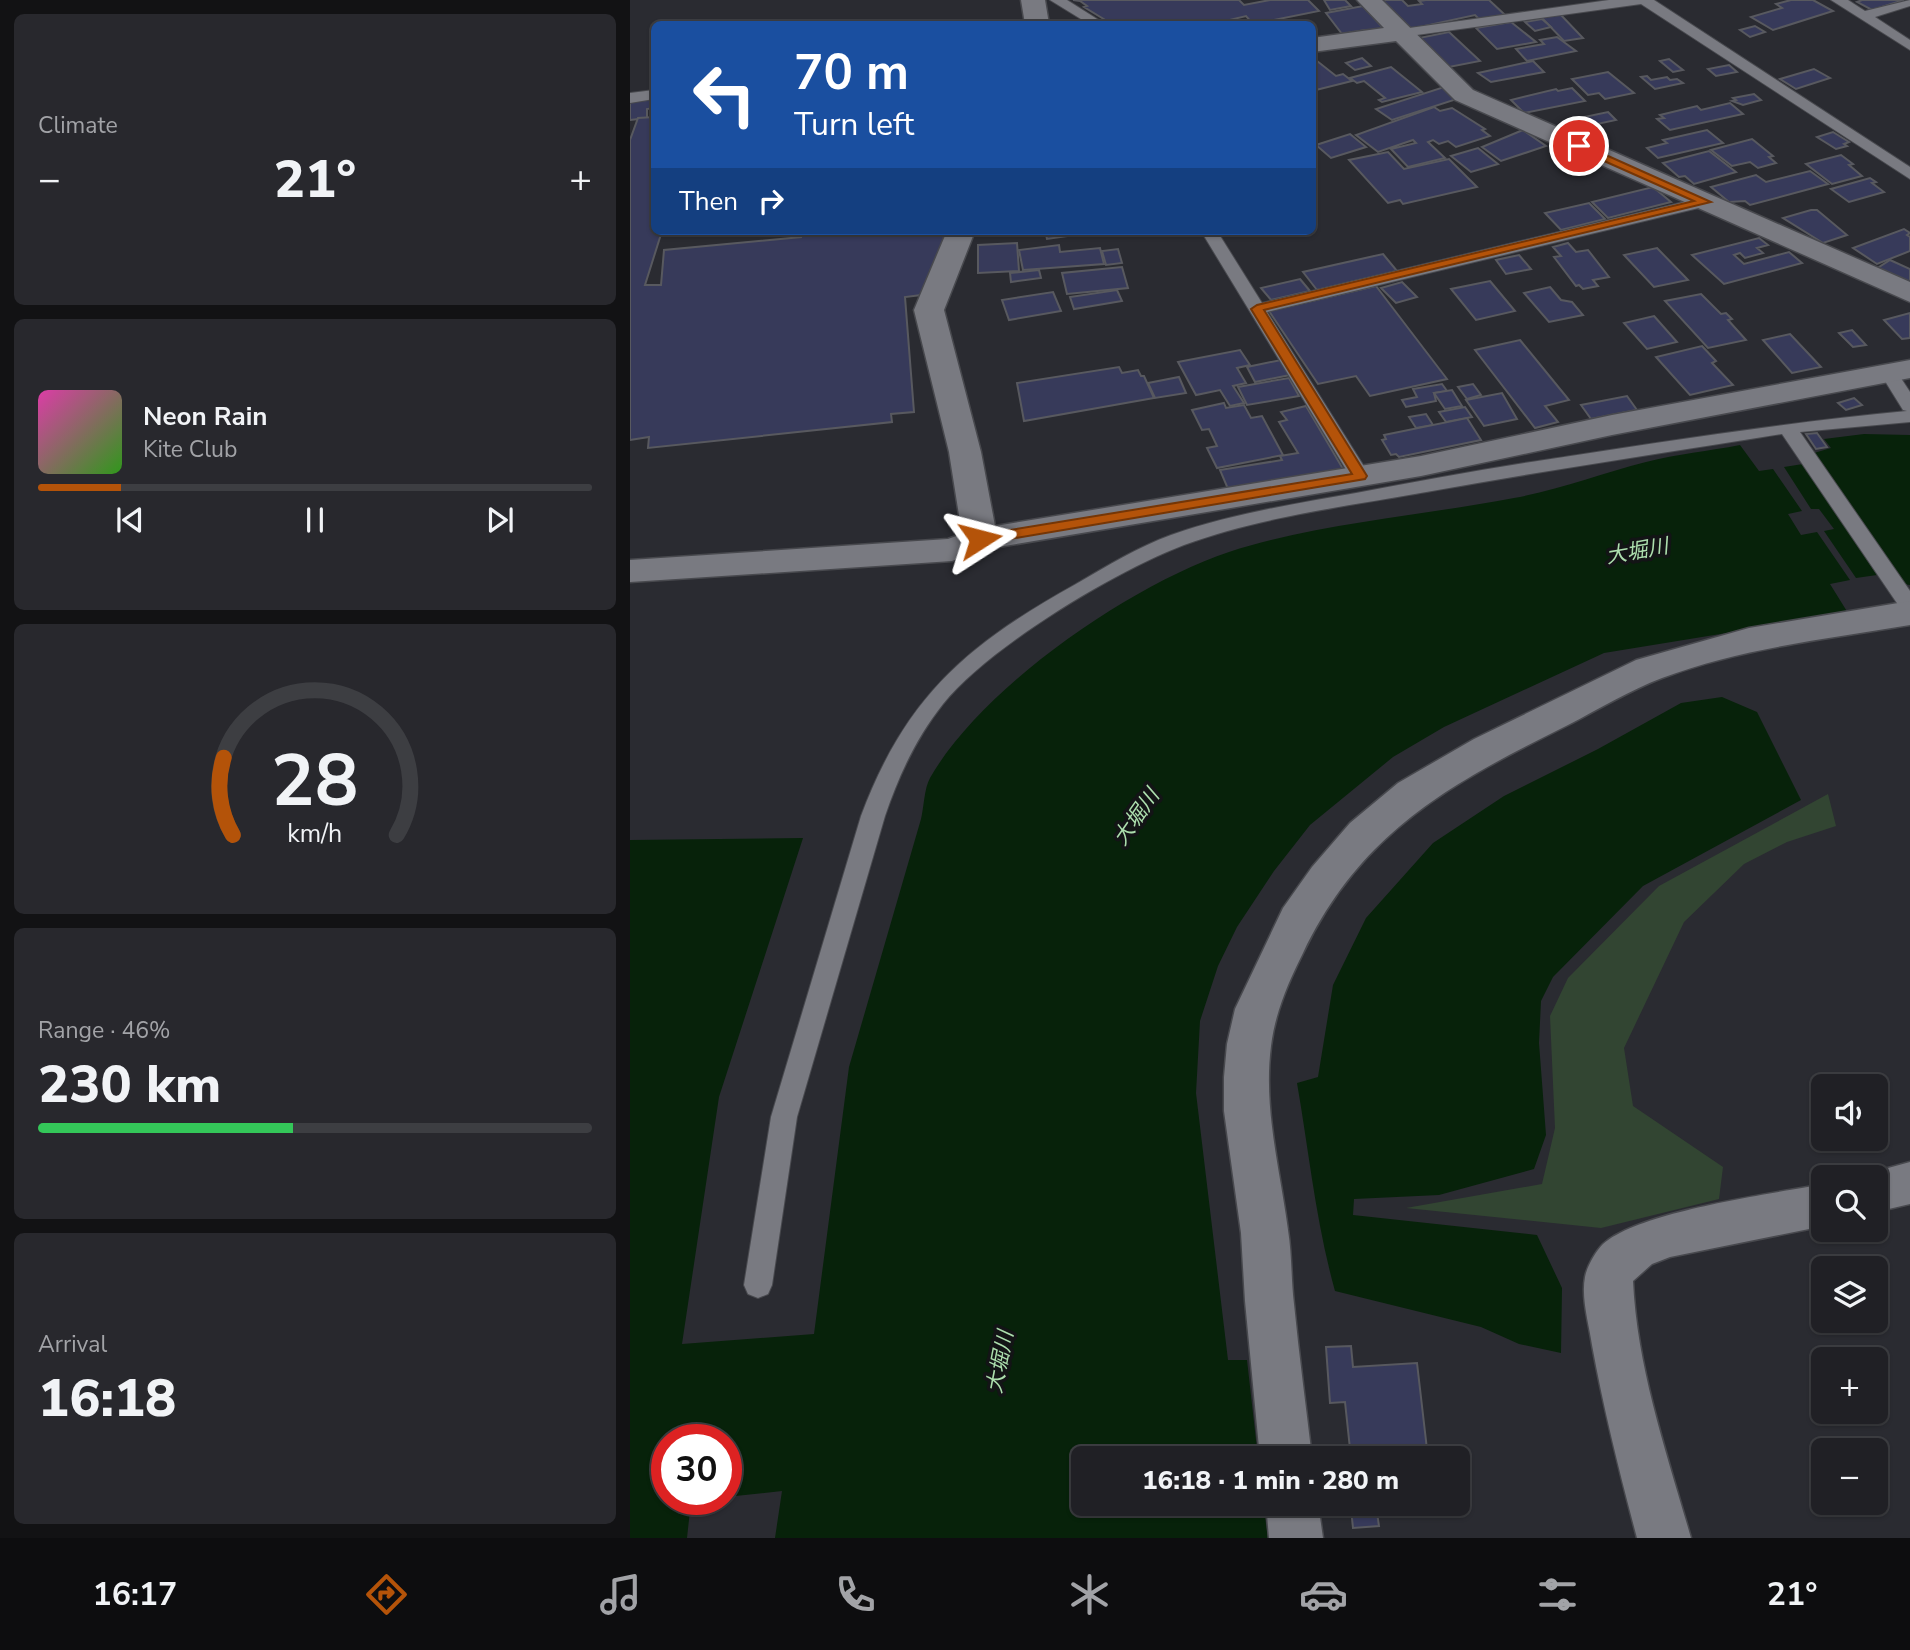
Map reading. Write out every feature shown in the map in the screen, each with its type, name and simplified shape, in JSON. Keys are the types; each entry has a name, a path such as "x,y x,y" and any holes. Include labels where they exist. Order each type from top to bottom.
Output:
{"street":[{"path":"1033,0 1036,21"},
{"path":"1369,0 1464,94 1910,293"},
{"path":"1316,44 1402,33"},
{"path":"959,235 929,310 965,452 980,539"},
{"path":"630,570 951,550 980,539 1360,476 1899,371"},
{"path":"1285,1446 1269,1301 1265,1233 1247,1111 1246,1077 1257,1009 1298,919 1326,878 1364,834 1412,793 1487,749 1649,669 1749,640 1910,613"},
{"path":"1888,1188 1910,1183"},
{"path":"1664,1538 1630,1416 1610,1306 1609,1276 1619,1261 1635,1249 1670,1236 1811,1208"},
{"path":"1293,1516 1296,1538"}],"lane":[{"path":"1057,0 1093,21"},
{"path":"1402,33 1639,0"},
{"path":"1645,0 1910,174"},
{"path":"1838,0 1910,46"},
{"path":"1864,16 1910,2"},
{"path":"630,98 651,95"},
{"path":"1257,309 1705,202"},
{"path":"1211,235 1360,476"},
{"path":"1899,371 1910,406"},
{"path":"758,1285 784,1117 873,816 890,772 912,732 937,697 983,653 1058,603 1139,557 1222,525 1266,514 1479,476 1787,428 1910,416"},
{"path":"1787,428 1910,607"}],"shaded area":[{"path":"1828,794 1836,826 1787,842 1744,864 1684,922 1624,1048 1633,1106 1723,1167 1719,1199 1601,1228 1406,1208 1542,1184 1555,1128 1550,1016 1568,978 1659,886"}],"water":[{"path":"1864,434 1910,435 1910,585 1903,584 1814,453 1831,448 1824,439"},
{"name":"大堀川","path":"1740,445 1759,471 1773,469 1802,511 1788,514 1801,535 1817,532 1850,580 1830,584 1848,613 1604,653 1444,727 1393,757 1310,825 1274,871 1237,927 1218,966 1200,1021 1196,1093 1228,1360 1247,1360 1257,1446 1071,1446 1071,1516 1265,1516 1268,1538 775,1538 782,1491 742,1495 742,1424 651,1424 651,1515 689,1515 687,1538 630,1538 630,840 803,838 719,1097 682,1344 814,1334 849,1067 921,819 928,782 954,744 985,709 1021,675 1105,614 1190,567 1229,552 1334,527 1531,495 1658,459"},
{"path":"1803,464 1877,575 1856,578 1824,531 1834,529 1819,509 1811,509 1784,467"},
{"path":"1722,697 1757,712 1801,800 1643,886 1553,977 1541,1001 1539,1043 1546,1135 1534,1169 1439,1195 1354,1199 1353,1215 1537,1235 1562,1288 1561,1353 1519,1344 1481,1327 1335,1291 1318,1213 1297,1083 1318,1077 1333,985 1366,918 1433,843 1504,796 1598,749 1681,703"}],"building":[{"path":"1073,0 1239,0 1244,5 1270,0 1308,0 1319,11 1268,21 1250,21 1246,16 1225,21 1107,21 1084,7 1087,6"},
{"path":"1324,0 1345,0 1351,6 1330,10"},
{"path":"1378,0 1402,0 1408,6 1422,4 1419,1 1426,0 1489,0 1505,15 1480,20 1475,15 1406,30"},
{"path":"1791,0 1813,0 1833,11 1773,30 1751,17 1782,8 1776,4"},
{"path":"1904,0 1872,10 1857,2"},
{"path":"1363,6 1386,31 1369,34 1365,30 1342,34 1326,13"},
{"path":"1560,14 1583,38 1564,41 1541,17"},
{"path":"1542,19 1551,27 1535,31 1525,22"},
{"path":"1511,22 1536,42 1497,49 1476,28"},
{"path":"1755,26 1765,32 1750,37 1740,30"},
{"path":"1449,32 1480,61 1449,67 1419,38"},
{"path":"1557,37 1576,51 1527,61 1516,49 1544,44 1540,40"},
{"path":"1362,58 1371,66 1355,70 1346,63"},
{"path":"1669,59 1683,70 1673,72 1660,61"},
{"path":"1316,60 1336,76 1343,74 1352,81 1316,90"},
{"path":"1533,61 1544,72 1491,82 1478,73"},
{"path":"1729,65 1737,72 1716,76 1708,69"},
{"path":"1391,67 1422,92 1382,102 1379,100 1385,98 1364,81 1357,83 1350,78"},
{"path":"1814,69 1830,78 1796,89 1780,79"},
{"path":"1608,72 1634,93 1605,99 1599,93 1588,95 1572,79"},
{"path":"1647,76 1651,80 1667,77 1683,83 1655,89 1641,77"},
{"path":"1444,87 1460,98 1392,120 1376,109"},
{"path":"1572,88 1585,101 1524,113 1511,100 1556,89 1558,91"},
{"path":"1754,94 1761,100 1743,105 1732,101 1736,100 1733,98"},
{"path":"651,98 647,118 630,120 630,101"},
{"path":"1730,103 1743,114 1670,130 1657,119 1664,118 1660,115 1697,106 1701,110"},
{"path":"1434,107 1440,111 1452,108 1485,129 1482,130 1490,136 1456,147 1448,141 1439,144 1433,140 1428,142 1445,158 1408,167 1391,149 1416,143 1413,140 1378,152 1356,135"},
{"path":"1608,112 1616,120 1574,129 1565,121"},
{"path":"651,117 651,235 661,235 645,285 661,285 664,250 801,235 944,235 921,295 905,297 914,412 891,414 892,422 648,448 649,437 630,440 630,140 638,118"},
{"path":"1523,130 1546,146 1501,161 1482,147"},
{"path":"1707,130 1723,143 1658,158 1647,148 1667,143 1663,140"},
{"path":"1833,132 1849,142 1844,144 1847,146 1836,149 1817,137"},
{"path":"1350,134 1366,147 1331,158 1316,145"},
{"path":"1752,139 1773,156 1769,157 1776,163 1758,168 1750,162 1732,166 1711,150"},
{"path":"1478,148 1498,164 1471,172 1451,156"},
{"path":"1709,151 1736,172 1694,184 1685,176 1679,177 1663,163"},
{"path":"1388,152 1404,169 1449,159 1477,187 1403,204 1400,200 1388,203 1349,160"},
{"path":"1841,155 1853,164 1849,165 1862,176 1832,184 1806,164"},
{"path":"1810,171 1828,184 1750,205 1745,201 1729,202 1711,187 1756,175 1766,182"},
{"path":"1870,178 1876,182 1872,183 1884,192 1849,202 1831,189"},
{"path":"1653,187 1671,202 1608,218 1592,202"},
{"path":"1589,203 1605,219 1561,230 1545,213"},
{"path":"1817,210 1847,235 1823,243 1783,218"},
{"path":"1904,229 1910,233 1907,235 1910,237 1910,251 1877,264 1853,248"},
{"path":"1046,235 1068,236 1047,239"},
{"path":"1759,238 1768,245 1757,248 1763,253 1745,258 1740,253 1734,255 1744,264 1789,252 1802,263 1724,284 1692,255"},
{"path":"1017,243 1019,271 978,273 978,245"},
{"path":"1568,243 1576,252 1588,250 1609,277 1593,280 1598,286 1583,289 1579,285 1576,286 1554,257 1561,256 1553,247"},
{"path":"1059,245 1060,252 1100,248 1104,264 1023,270 1019,250"},
{"path":"1657,248 1688,280 1654,287 1624,255"},
{"path":"1118,249 1122,263 1106,265 1102,251"},
{"path":"1383,254 1397,271 1317,290 1303,272"},
{"path":"1519,255 1531,269 1506,274 1496,260"},
{"path":"1890,260 1910,269 1910,287 1873,271"},
{"path":"1122,267 1128,288 1067,294 1062,273"},
{"path":"1039,270 1041,278 1011,282 1010,273"},
{"path":"1300,279 1310,291 1271,300 1261,288"},
{"path":"1490,281 1515,311 1476,320 1451,289"},
{"path":"1402,282 1417,297 1396,303 1381,288"},
{"path":"1376,286 1447,379 1370,396 1356,376 1318,384 1269,311"},
{"path":"1550,287 1561,300 1572,302 1583,315 1549,322 1524,293"},
{"path":"1117,290 1122,301 1074,309 1070,297"},
{"path":"1053,292 1061,311 1009,320 1002,300"},
{"path":"1701,294 1721,314 1726,313 1732,319 1728,320 1746,340 1708,348 1665,301"},
{"path":"1910,313 1910,338 1902,339 1884,320"},
{"path":"1654,316 1677,342 1647,349 1624,323"},
{"path":"1852,330 1866,345 1853,347 1839,333"},
{"path":"1790,334 1821,367 1792,373 1763,340"},
{"path":"1520,340 1569,400 1545,406 1558,422 1535,428 1475,350"},
{"path":"1702,346 1716,361 1712,363 1733,385 1690,395 1656,357"},
{"path":"1240,350 1250,365 1237,368 1246,383 1233,386 1244,403 1230,406 1220,390 1196,395 1178,362"},
{"path":"1281,360 1290,375 1255,382 1247,367"},
{"path":"1119,367 1122,373 1138,370 1141,376 1144,376 1154,398 1024,421 1017,383"},
{"path":"1179,377 1186,393 1155,398 1148,383"},
{"path":"1289,378 1299,396 1247,405 1238,387"},
{"path":"1442,384 1447,391 1434,393 1436,401 1406,407 1402,400 1417,397 1413,389"},
{"path":"1473,384 1481,395 1467,399 1458,387"},
{"path":"1452,390 1462,406 1445,409 1434,393"},
{"path":"1502,393 1517,419 1484,426 1466,400"},
{"path":"1627,396 1637,410 1591,419 1581,405"},
{"path":"1854,398 1862,405 1846,410 1838,403"},
{"path":"1224,403 1226,408 1244,405 1251,418 1262,416 1283,455 1217,468 1207,448 1217,446 1209,429 1202,430 1192,410"},
{"path":"1306,406 1343,469 1228,489 1220,470 1282,460 1280,456 1298,453 1279,422 1287,420 1281,412"},
{"path":"1465,407 1472,417 1446,422 1439,412"},
{"path":"1426,414 1433,425 1416,428 1409,417"},
{"path":"1467,418 1481,440 1399,457 1396,454 1391,455 1382,440 1386,439 1384,435"},
{"path":"1817,433 1827,447 1816,449 1806,434"},
{"path":"1351,1346 1353,1367 1417,1363 1427,1446 1350,1446 1345,1402 1330,1403 1326,1347"},
{"path":"1352,1516 1378,1516 1379,1526 1353,1528"}],"route":[{"path":"980,539 1360,476 1257,309 1705,202 1579,146"}]}
